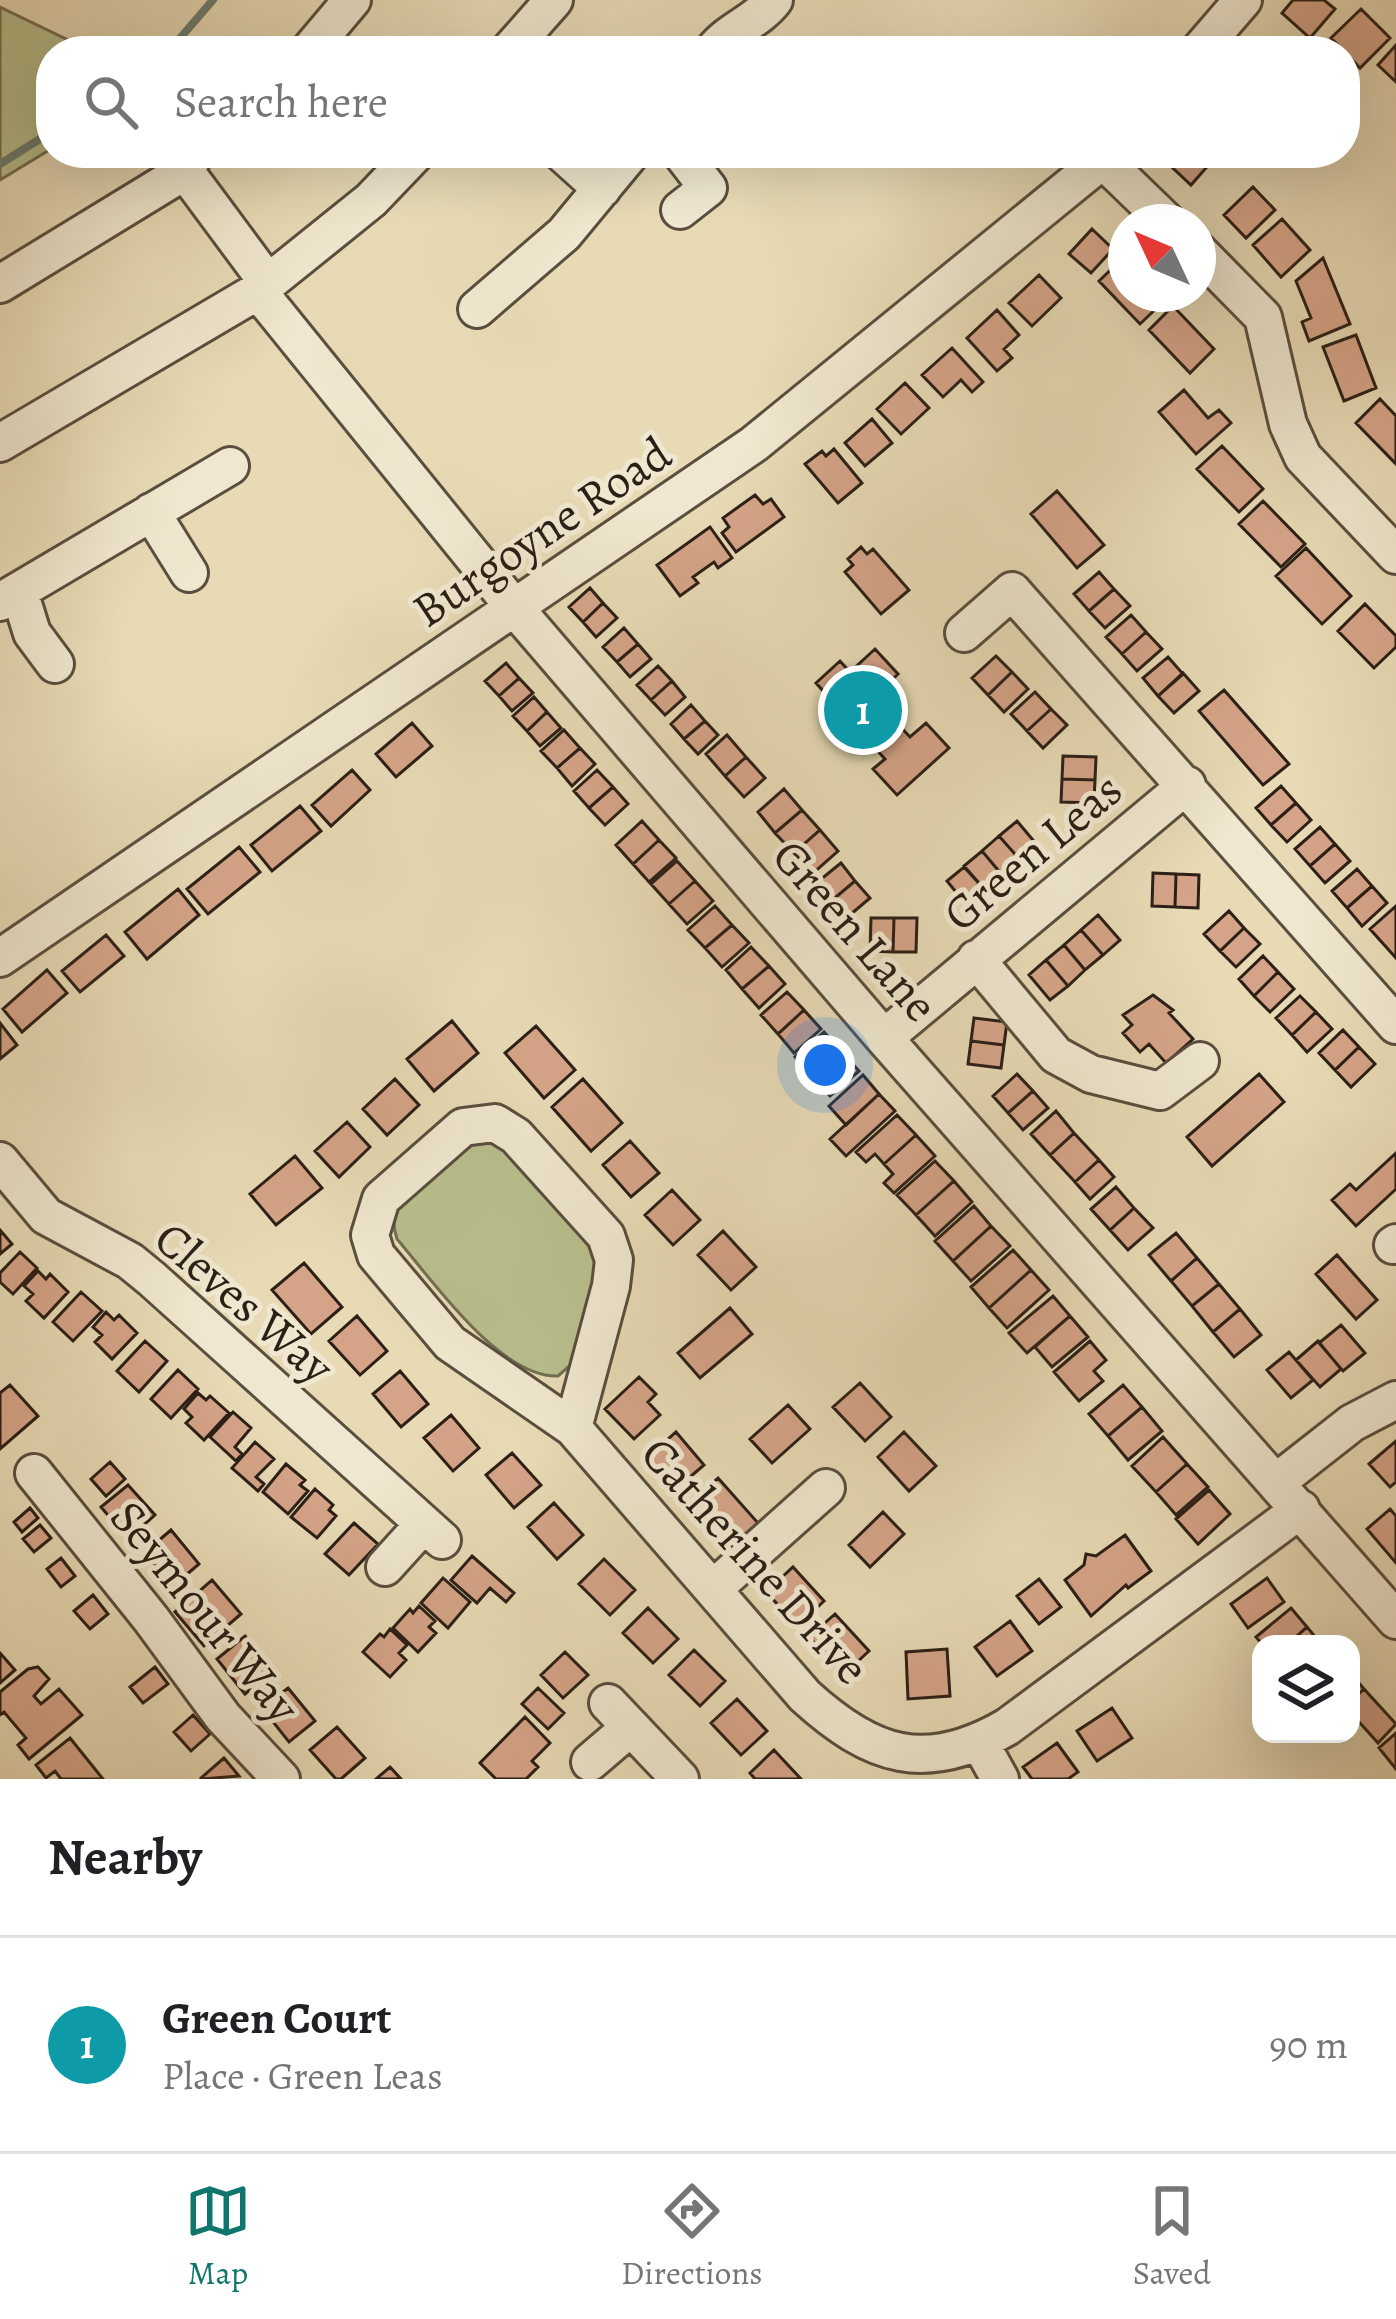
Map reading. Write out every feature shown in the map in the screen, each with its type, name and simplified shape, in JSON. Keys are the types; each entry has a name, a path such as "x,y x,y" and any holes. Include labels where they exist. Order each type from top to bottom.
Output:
{"street":[{"path":"322,36 352,0"},
{"path":"522,36 554,0"},
{"path":"724,36 764,13 774,0"},
{"path":"1212,36 1243,0"},
{"path":"0,284 176,168"},
{"name":"Green Lane","path":"195,168 263,287 513,606 884,1038 1396,1619"},
{"path":"0,443 263,287 371,200 402,168"},
{"path":"579,168 602,189"},
{"path":"477,309 564,234 619,168"},
{"path":"680,209 708,188 693,168"},
{"name":"Burgoyne Road","path":"0,958 754,444 1094,168"},
{"path":"1118,168 1151,204"},
{"path":"1216,269 1263,317 1288,424 1303,457 1396,555"},
{"path":"55,664 9,596 230,466"},
{"path":"151,512 189,573"},
{"name":"Green Leas","path":"964,633 1012,591 1396,1024"},
{"name":"Green Leas","path":"884,1038 1187,785"},
{"path":"976,959 1056,1054 1091,1074 1160,1091 1200,1061"},
{"name":"Catherine Drive","path":"573,1428 611,1286 614,1260 606,1237 516,1136 495,1123 463,1127 381,1198 370,1235 376,1255 450,1343 573,1428 806,1696 877,1746 941,1755 980,1743 1007,1727 1290,1495 1352,1424 1396,1400"},
{"name":"Cleves Way","path":"0,1161 46,1216 130,1261 433,1532 385,1567"},
{"name":"Seymour Way","path":"34,1473 70,1492 223,1717 281,1779"},
{"path":"713,1589 826,1488"},
{"path":"590,1762 619,1715 680,1779"},
{"path":"980,1743 1000,1779"}],"green space":[{"path":"0,7 60,36 36,36 36,158 0,180"},
{"path":"484,1136 495,1139 602,1253 573,1363 558,1376 536,1372 491,1345 397,1239 394,1216 407,1193"}],"building":[{"path":"1293,0 1324,0 1335,9 1312,36 1282,13"},
{"path":"1361,9 1390,38 1360,68 1360,36 1333,36"},
{"path":"1396,45 1396,82 1378,65"},
{"path":"1173,168 1206,168 1191,185"},
{"path":"1253,187 1275,210 1246,238 1224,215"},
{"path":"1282,219 1310,250 1281,277 1253,245"},
{"path":"1092,229 1108,244 1108,254 1091,273 1069,254"},
{"path":"1323,258 1350,324 1309,341 1302,322 1311,318 1296,281"},
{"path":"1039,275 1061,298 1032,326 1009,303"},
{"path":"997,310 1019,335 1004,349 1012,358 997,371 967,338"},
{"path":"1129,312 1153,312 1140,324"},
{"path":"1167,312 1179,312 1214,349 1190,373 1149,330"},
{"path":"1356,335 1376,388 1344,401 1323,347"},
{"path":"952,348 983,382 972,392 961,380 943,397 922,375"},
{"path":"905,383 929,408 901,434 877,409"},
{"path":"1184,390 1208,418 1219,410 1231,423 1196,454 1159,412"},
{"path":"1380,399 1396,416 1396,464 1356,423"},
{"path":"872,419 892,443 865,466 845,443"},
{"path":"1222,446 1263,489 1239,512 1197,469"},
{"path":"834,449 862,483 838,503 805,464 822,451 826,456"},
{"path":"1057,491 1104,545 1077,568 1031,514"},
{"path":"755,495 763,504 771,499 784,517 736,552 722,533 729,527 723,518"},
{"path":"1263,501 1305,544 1281,567 1239,524"},
{"path":"710,527 732,558 718,568 714,562 693,577 698,583 680,596 657,565"},
{"path":"861,547 867,554 873,549 909,590 881,614 845,572 853,565 848,559"},
{"path":"1306,548 1351,596 1322,624 1276,576"},
{"path":"1099,572 1114,589 1089,611 1074,594"},
{"path":"590,588 603,603 583,622 569,607"},
{"path":"1114,589 1130,606 1105,628 1089,611"},
{"path":"603,603 617,618 596,637 583,622"},
{"path":"1365,604 1396,636 1396,647 1374,668 1338,631"},
{"path":"1131,615 1146,632 1122,654 1106,637"},
{"path":"624,628 638,644 617,662 603,647"},
{"path":"1146,632 1162,649 1137,671 1122,654"},
{"path":"638,644 651,659 630,677 617,662"},
{"path":"875,649 898,674 873,698 910,737 926,723 949,748 897,795 873,769 885,759 816,683 840,661 850,672"},
{"path":"996,656 1012,672 988,695 972,678"},
{"path":"1168,657 1183,674 1158,696 1143,678"},
{"path":"506,663 519,678 499,696 485,681"},
{"path":"658,666 672,681 651,700 637,685"},
{"path":"1012,672 1028,689 1004,712 988,695"},
{"path":"1183,673 1199,691 1174,713 1158,696"},
{"path":"519,678 533,693 512,711 499,696"},
{"path":"672,681 685,697 665,715 651,700"},
{"path":"1224,690 1289,764 1263,785 1199,711"},
{"path":"1035,692 1051,709 1027,731 1011,714"},
{"path":"534,697 547,712 527,731 513,716"},
{"path":"691,705 705,721 684,739 671,724"},
{"path":"1051,709 1067,725 1043,748 1027,731"},
{"path":"547,712 561,728 540,746 527,731"},
{"path":"705,721 718,735 698,754 684,739"},
{"path":"412,723 432,746 396,777 376,754"},
{"path":"564,730 580,748 557,768 541,751"},
{"path":"727,735 746,757 725,776 706,754"},
{"path":"580,748 595,764 572,786 557,768"},
{"path":"1063,756 1096,757 1095,780 1062,779"},
{"path":"746,757 765,778 744,797 725,776"},
{"path":"352,770 370,790 331,826 312,805"},
{"path":"597,770 613,787 589,808 574,791"},
{"path":"1062,779 1095,780 1094,803 1061,802"},
{"path":"1281,786 1296,803 1271,825 1256,808"},
{"path":"613,787 628,804 605,825 589,808"},
{"path":"784,789 802,810 775,833 758,812"},
{"path":"1296,803 1311,820 1287,842 1271,825"},
{"path":"300,806 321,831 272,871 251,845"},
{"path":"802,810 820,830 794,853 775,833"},
{"path":"642,821 659,840 633,864 616,845"},
{"path":"1017,821 1038,846 1021,861 999,836"},
{"path":"1320,827 1335,844 1310,866 1295,849"},
{"path":"820,830 838,851 812,874 794,853"},
{"path":"999,836 1021,861 1003,876 982,851"},
{"path":"659,840 676,858 649,882 633,864"},
{"path":"1335,844 1350,861 1325,883 1310,866"},
{"path":"239,847 260,872 208,914 187,889"},
{"path":"982,851 1003,876 986,891 964,866"},
{"path":"677,861 695,881 669,904 651,884"},
{"path":"841,863 855,881 830,902 815,884"},
{"path":"964,867 986,891 968,907 947,881"},
{"path":"1357,869 1372,886 1347,908 1332,891"},
{"path":"1153,873 1176,874 1175,907 1152,906"},
{"path":"1176,874 1199,875 1198,908 1175,907"},
{"path":"695,881 713,901 687,924 669,904"},
{"path":"855,881 870,898 844,920 830,902"},
{"path":"1372,886 1387,903 1362,926 1347,908"},
{"path":"178,889 199,915 147,959 125,932"},
{"path":"715,906 732,925 705,948 688,930"},
{"path":"1396,906 1396,958 1370,929"},
{"path":"1229,911 1244,928 1220,951 1204,934"},
{"path":"1098,915 1120,940 1103,955 1081,930"},
{"path":"871,918 894,918 893,952 870,951"},
{"path":"894,918 917,918 916,952 893,952"},
{"path":"732,925 749,943 722,967 705,948"},
{"path":"1244,928 1260,944 1236,967 1220,951"},
{"path":"1081,930 1103,955 1085,970 1064,945"},
{"path":"106,935 124,956 80,992 62,971"},
{"path":"1064,945 1085,970 1068,986 1046,960"},
{"path":"751,947 769,966 742,989 726,970"},
{"path":"1263,956 1278,972 1254,996 1239,979"},
{"path":"1046,960 1068,986 1050,1000 1029,975"},
{"path":"769,966 785,984 759,1008 742,989"},
{"path":"47,970 67,993 22,1032 3,1009"},
{"path":"1278,972 1294,989 1270,1012 1254,996"},
{"path":"787,992 804,1010 778,1034 761,1015"},
{"path":"1153,995 1173,1010 1169,1013 1193,1039 1166,1063 1149,1044 1140,1052 1123,1033 1132,1025 1123,1015"},
{"path":"1300,996 1316,1012 1292,1035 1276,1018"},
{"path":"804,1010 821,1029 794,1053 778,1034"},
{"path":"1316,1012 1332,1029 1307,1052 1292,1035"},
{"path":"974,1018 1007,1022 1004,1045 971,1041"},
{"path":"452,1021 478,1053 434,1091 407,1059"},
{"path":"0,1023 17,1045 0,1059"},
{"path":"536,1026 575,1070 544,1098 505,1053"},
{"path":"1343,1030 1359,1047 1335,1070 1319,1053"},
{"path":"824,1032 841,1051 813,1077 795,1057"},
{"path":"971,1041 1004,1045 1001,1068 968,1064"},
{"path":"1359,1047 1375,1064 1351,1087 1335,1070"},
{"path":"841,1051 859,1071 830,1096 813,1077"},
{"path":"1017,1074 1033,1091 1008,1113 993,1096"},
{"path":"1259,1074 1284,1102 1212,1166 1187,1137"},
{"path":"863,1075 879,1094 846,1125 829,1106"},
{"path":"395,1079 419,1105 387,1135 363,1109"},
{"path":"583,1079 622,1123 591,1151 552,1107"},
{"path":"1033,1091 1048,1108 1023,1130 1008,1113"},
{"path":"879,1094 895,1111 846,1156 830,1139"},
{"path":"1056,1111 1074,1133 1050,1155 1031,1134"},
{"path":"897,1115 916,1135 884,1164 875,1154 866,1162 856,1152"},
{"path":"347,1122 370,1147 339,1177 315,1151"},
{"path":"1074,1133 1099,1160 1075,1182 1050,1155"},
{"path":"916,1135 935,1156 894,1193 884,1183 893,1174 884,1164"},
{"path":"630,1141 659,1173 631,1197 603,1165"},
{"path":"1396,1153 1396,1189 1356,1226 1332,1200 1350,1184 1356,1190"},
{"path":"295,1156 322,1188 276,1225 250,1194"},
{"path":"1099,1160 1114,1177 1090,1199 1075,1182"},
{"path":"935,1161 954,1181 916,1215 897,1195"},
{"path":"954,1181 972,1202 935,1236 916,1215"},
{"path":"1116,1187 1134,1208 1110,1230 1091,1209"},
{"path":"672,1190 700,1220 673,1245 645,1215"},
{"path":"974,1206 991,1226 953,1261 935,1241"},
{"path":"1134,1208 1153,1228 1128,1250 1110,1230"},
{"path":"991,1226 1010,1246 971,1281 953,1261"},
{"path":"0,1230 12,1244 0,1254"},
{"path":"723,1231 756,1267 731,1290 698,1255"},
{"path":"1176,1233 1197,1258 1171,1281 1149,1255"},
{"path":"1013,1250 1031,1270 989,1308 971,1287"},
{"path":"20,1252 37,1268 13,1294 0,1282 0,1273"},
{"path":"1337,1255 1377,1300 1356,1319 1316,1274"},
{"path":"1197,1258 1219,1284 1192,1306 1171,1281"},
{"path":"304,1263 342,1307 311,1334 272,1290"},
{"path":"1031,1270 1049,1290 1007,1328 989,1308"},
{"path":"38,1271 46,1279 50,1274 68,1292 44,1318 26,1301 33,1294 24,1286"},
{"path":"1219,1284 1240,1309 1213,1332 1192,1306"},
{"path":"81,1292 102,1311 73,1341 53,1322"},
{"path":"1053,1296 1070,1316 1027,1353 1009,1333"},
{"path":"730,1308 752,1334 700,1378 678,1353"},
{"path":"1240,1309 1261,1335 1234,1357 1213,1332"},
{"path":"106,1312 114,1320 119,1315 137,1333 112,1359 95,1342 102,1335 93,1327"},
{"path":"357,1316 387,1351 360,1375 329,1341"},
{"path":"1070,1316 1088,1337 1052,1367 1035,1347"},
{"path":"1341,1325 1365,1353 1343,1371 1319,1343"},
{"path":"145,1341 167,1361 139,1392 117,1371"},
{"path":"1090,1341 1106,1360 1094,1371 1103,1381 1079,1401 1054,1372"},
{"path":"1318,1341 1341,1369 1320,1387 1296,1360"},
{"path":"1289,1352 1313,1380 1291,1398 1267,1370"},
{"path":"178,1370 198,1389 171,1418 151,1399"},
{"path":"400,1371 428,1404 401,1427 373,1394"},
{"path":"639,1377 656,1394 648,1402 660,1415 634,1439 605,1409"},
{"path":"860,1383 891,1417 865,1441 833,1407"},
{"path":"10,1385 38,1416 0,1449 0,1393"},
{"path":"1123,1385 1142,1407 1108,1436 1089,1414"},
{"path":"198,1393 206,1400 210,1396 229,1413 204,1440 186,1423 192,1417 184,1409"},
{"path":"788,1405 810,1429 772,1463 750,1439"},
{"path":"1142,1407 1162,1431 1128,1460 1108,1436"},
{"path":"233,1412 251,1428 235,1447 242,1454 236,1461 210,1437"},
{"path":"451,1415 479,1448 453,1471 424,1438"},
{"path":"676,1432 704,1465 675,1490 647,1458"},
{"path":"904,1432 936,1466 909,1491 878,1457"},
{"path":"1163,1437 1187,1464 1156,1492 1132,1466"},
{"path":"1396,1441 1396,1482 1390,1487 1369,1464"},
{"path":"255,1442 274,1459 256,1477 264,1484 258,1491 232,1468"},
{"path":"512,1453 541,1485 514,1508 486,1475"},
{"path":"110,1462 125,1479 106,1496 91,1479"},
{"path":"286,1464 305,1480 300,1485 308,1491 288,1514 263,1492"},
{"path":"1187,1464 1208,1487 1176,1515 1156,1492"},
{"path":"718,1478 758,1523 729,1548 689,1504"},
{"path":"128,1485 155,1515 128,1539 101,1507"},
{"path":"315,1489 333,1505 329,1510 336,1516 317,1538 291,1517"},
{"path":"1209,1490 1230,1514 1198,1544 1176,1519"},
{"path":"554,1503 583,1535 557,1559 528,1527"},
{"path":"30,1508 38,1518 22,1532 14,1522"},
{"path":"1390,1509 1396,1516 1396,1563 1367,1529"},
{"path":"883,1512 904,1534 870,1567 849,1545"},
{"path":"354,1523 378,1544 349,1575 325,1554"},
{"path":"40,1525 51,1538 34,1552 23,1539"},
{"path":"171,1530 199,1564 172,1587 144,1553"},
{"path":"1125,1535 1151,1571 1126,1585 1091,1616 1065,1580 1084,1565 1086,1554 1096,1556"},
{"path":"472,1556 514,1593 506,1602 490,1588 477,1603 451,1580"},
{"path":"61,1558 75,1576 61,1587 47,1569"},
{"path":"604,1559 635,1590 610,1615 579,1584"},
{"path":"793,1567 824,1601 798,1626 766,1592"},
{"path":"443,1578 470,1602 448,1628 421,1603"},
{"path":"1267,1578 1284,1602 1248,1628 1231,1604"},
{"path":"1039,1579 1061,1607 1039,1624 1017,1596"},
{"path":"212,1580 241,1614 204,1646 175,1612"},
{"path":"93,1595 108,1614 90,1629 74,1611"},
{"path":"419,1606 435,1621 429,1627 436,1633 418,1652 393,1628"},
{"path":"648,1608 678,1639 653,1663 623,1633"},
{"path":"1291,1608 1307,1627 1298,1635 1258,1635"},
{"path":"835,1614 869,1651 843,1675 809,1637"},
{"path":"1010,1621 1032,1651 997,1676 975,1647"},
{"path":"390,1629 407,1645 399,1653 406,1660 390,1677 363,1652"},
{"path":"245,1636 273,1670 245,1694 217,1659"},
{"path":"947,1649 950,1696 908,1699 906,1652"},
{"path":"694,1650 725,1681 700,1706 669,1675"},
{"path":"565,1652 588,1675 563,1698 541,1675"},
{"path":"0,1653 15,1670 0,1683"},
{"path":"38,1667 49,1679 34,1696 41,1704 59,1689 82,1715 29,1759 18,1745 26,1738 4,1712 0,1715 0,1692 28,1669"},
{"path":"155,1667 168,1684 143,1703 130,1687"},
{"path":"288,1688 315,1721 289,1742 262,1708"},
{"path":"538,1688 564,1713 548,1729 522,1704"},
{"path":"1364,1689 1396,1724 1378,1743 1360,1723"},
{"path":"737,1699 767,1731 741,1755 711,1723"},
{"path":"1112,1708 1132,1738 1097,1761 1077,1731"},
{"path":"193,1715 210,1734 191,1751 174,1732"},
{"path":"525,1717 550,1743 532,1761 538,1767 526,1779 496,1779 480,1763"},
{"path":"337,1727 365,1758 341,1779 310,1750"},
{"path":"1396,1733 1396,1769 1379,1748"},
{"path":"70,1738 103,1779 61,1779 55,1771 46,1778 36,1765"},
{"path":"1057,1743 1078,1772 1068,1779 1032,1779 1023,1767"},
{"path":"774,1750 801,1779 755,1779 750,1773"},
{"path":"224,1758 239,1776 201,1778"},
{"path":"390,1767 401,1779 376,1779"}],"waterway":[{"path":"182,36 213,0"},
{"path":"0,164 36,141"}],"place":[{"name":"Green Court","path":"863,710"}]}
